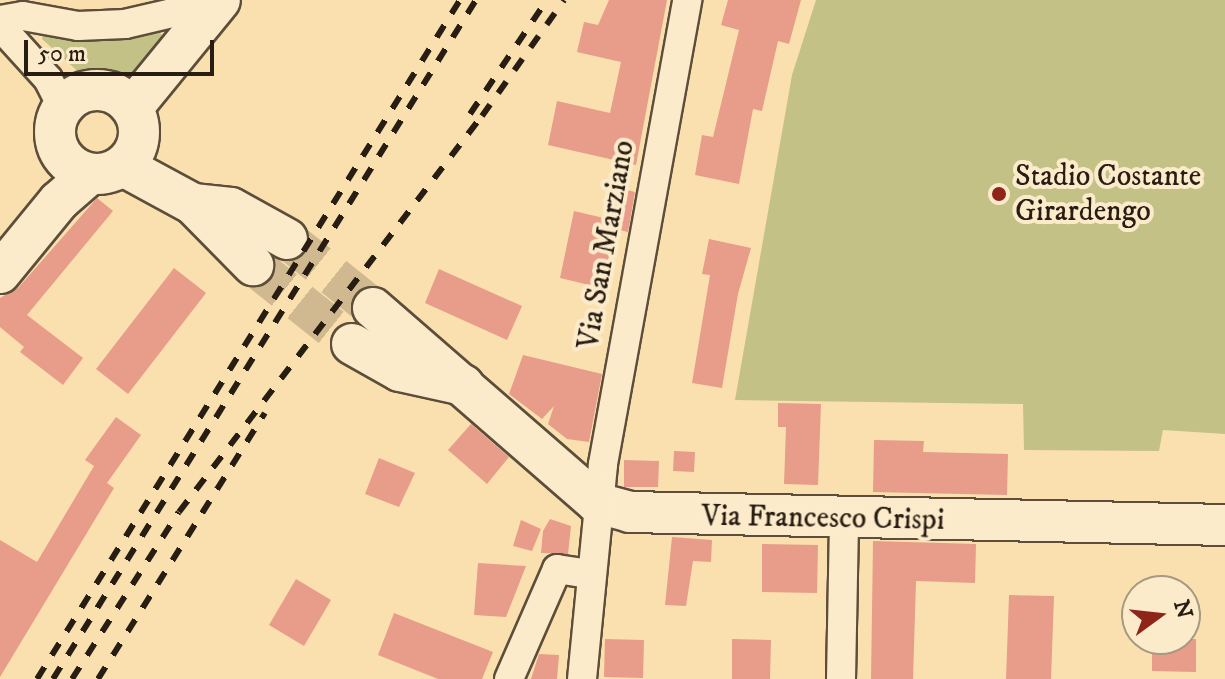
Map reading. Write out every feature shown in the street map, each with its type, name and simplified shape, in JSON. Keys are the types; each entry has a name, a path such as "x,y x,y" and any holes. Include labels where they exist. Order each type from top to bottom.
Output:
{"street":[{"path":"0,20 23,16 78,26 125,24 172,13 196,0"},
{"path":"132,108 220,0"},
{"name":"Via San Marziano","path":"582,679 597,503 687,0"},
{"path":"0,26 48,79 62,107"},
{"path":"0,273 59,201 106,170 139,139 132,108 121,97 89,90 62,107 56,120 57,148 76,170 106,170 193,204 231,208 287,239"},
{"path":"193,204 253,265"},
{"path":"373,308 467,386 597,503"},
{"path":"352,344 400,371 467,386"},
{"name":"Via Francesco Crispi","path":"597,503 670,516 1225,525"},
{"path":"841,679 844,520"},
{"path":"509,679 557,569 590,574"}],"shaded area":[{"name":"Stadio Costante Girardengo","path":"816,0 1225,0 1225,434 1163,430 1159,451 1024,450 1023,404 735,400 792,75"},
{"path":"158,31 170,43 137,75 120,79 83,76 42,39 43,32 112,39"}],"building":[{"path":"609,0 667,0 636,165 548,145 557,101 610,113 621,62 577,52 584,22 598,25"},
{"path":"728,0 801,0 789,44 778,41 762,111 753,109 739,184 695,175 702,135 713,137 739,30 721,25"},
{"path":"615,187 635,192 628,232 615,229 602,288 560,278 574,211 608,219"},
{"path":"97,198 113,211 27,315 83,358 63,385 20,352 24,347 0,327 0,298 18,288"},
{"path":"709,239 751,248 738,294 722,388 692,383 710,275 702,274"},
{"path":"174,268 206,293 128,394 96,369"},
{"path":"439,269 522,306 507,340 425,303"},
{"path":"523,355 602,374 589,442 567,439 548,424 554,406 542,419 509,394"},
{"path":"778,403 821,404 818,485 784,484 786,427 778,427"},
{"path":"116,417 141,435 107,483 114,488 0,677 0,540 37,562 94,466 85,460"},
{"path":"471,424 509,457 487,484 448,450"},
{"path":"874,440 924,441 923,452 1008,454 1007,495 873,492"},
{"path":"674,451 695,452 694,472 673,471"},
{"path":"379,458 415,473 399,507 365,494"},
{"path":"624,460 659,461 658,487 624,487"},
{"path":"550,519 571,526 568,554 541,553 543,531"},
{"path":"521,520 541,529 532,551 513,546"},
{"path":"672,537 712,540 711,562 693,561 686,606 665,605"},
{"path":"873,541 976,544 975,583 916,581 913,679 871,679"},
{"path":"762,544 818,545 817,593 762,592"},
{"path":"478,563 526,566 506,617 474,615"},
{"path":"296,579 331,600 304,646 269,625"},
{"path":"1009,595 1054,596 1051,679 1006,679"},
{"path":"394,613 493,652 482,679 438,679 378,655"},
{"path":"605,639 644,640 643,678 604,677"},
{"path":"732,639 771,640 770,679 732,679"},
{"path":"539,654 559,655 557,679 531,679"},
{"path":"1152,655 1196,655 1196,672 1152,671"}],"tunnel":[{"path":"287,239 373,308"},
{"path":"253,265 352,344"}],"railway":[{"path":"37,679 460,0"},
{"path":"53,679 476,0"},
{"path":"470,114 547,0"},
{"path":"72,679 179,512 482,116 564,0"},
{"path":"98,679 265,413"}],"place":[{"name":"Stadio Costante Girardengo","path":"999,194"}]}
